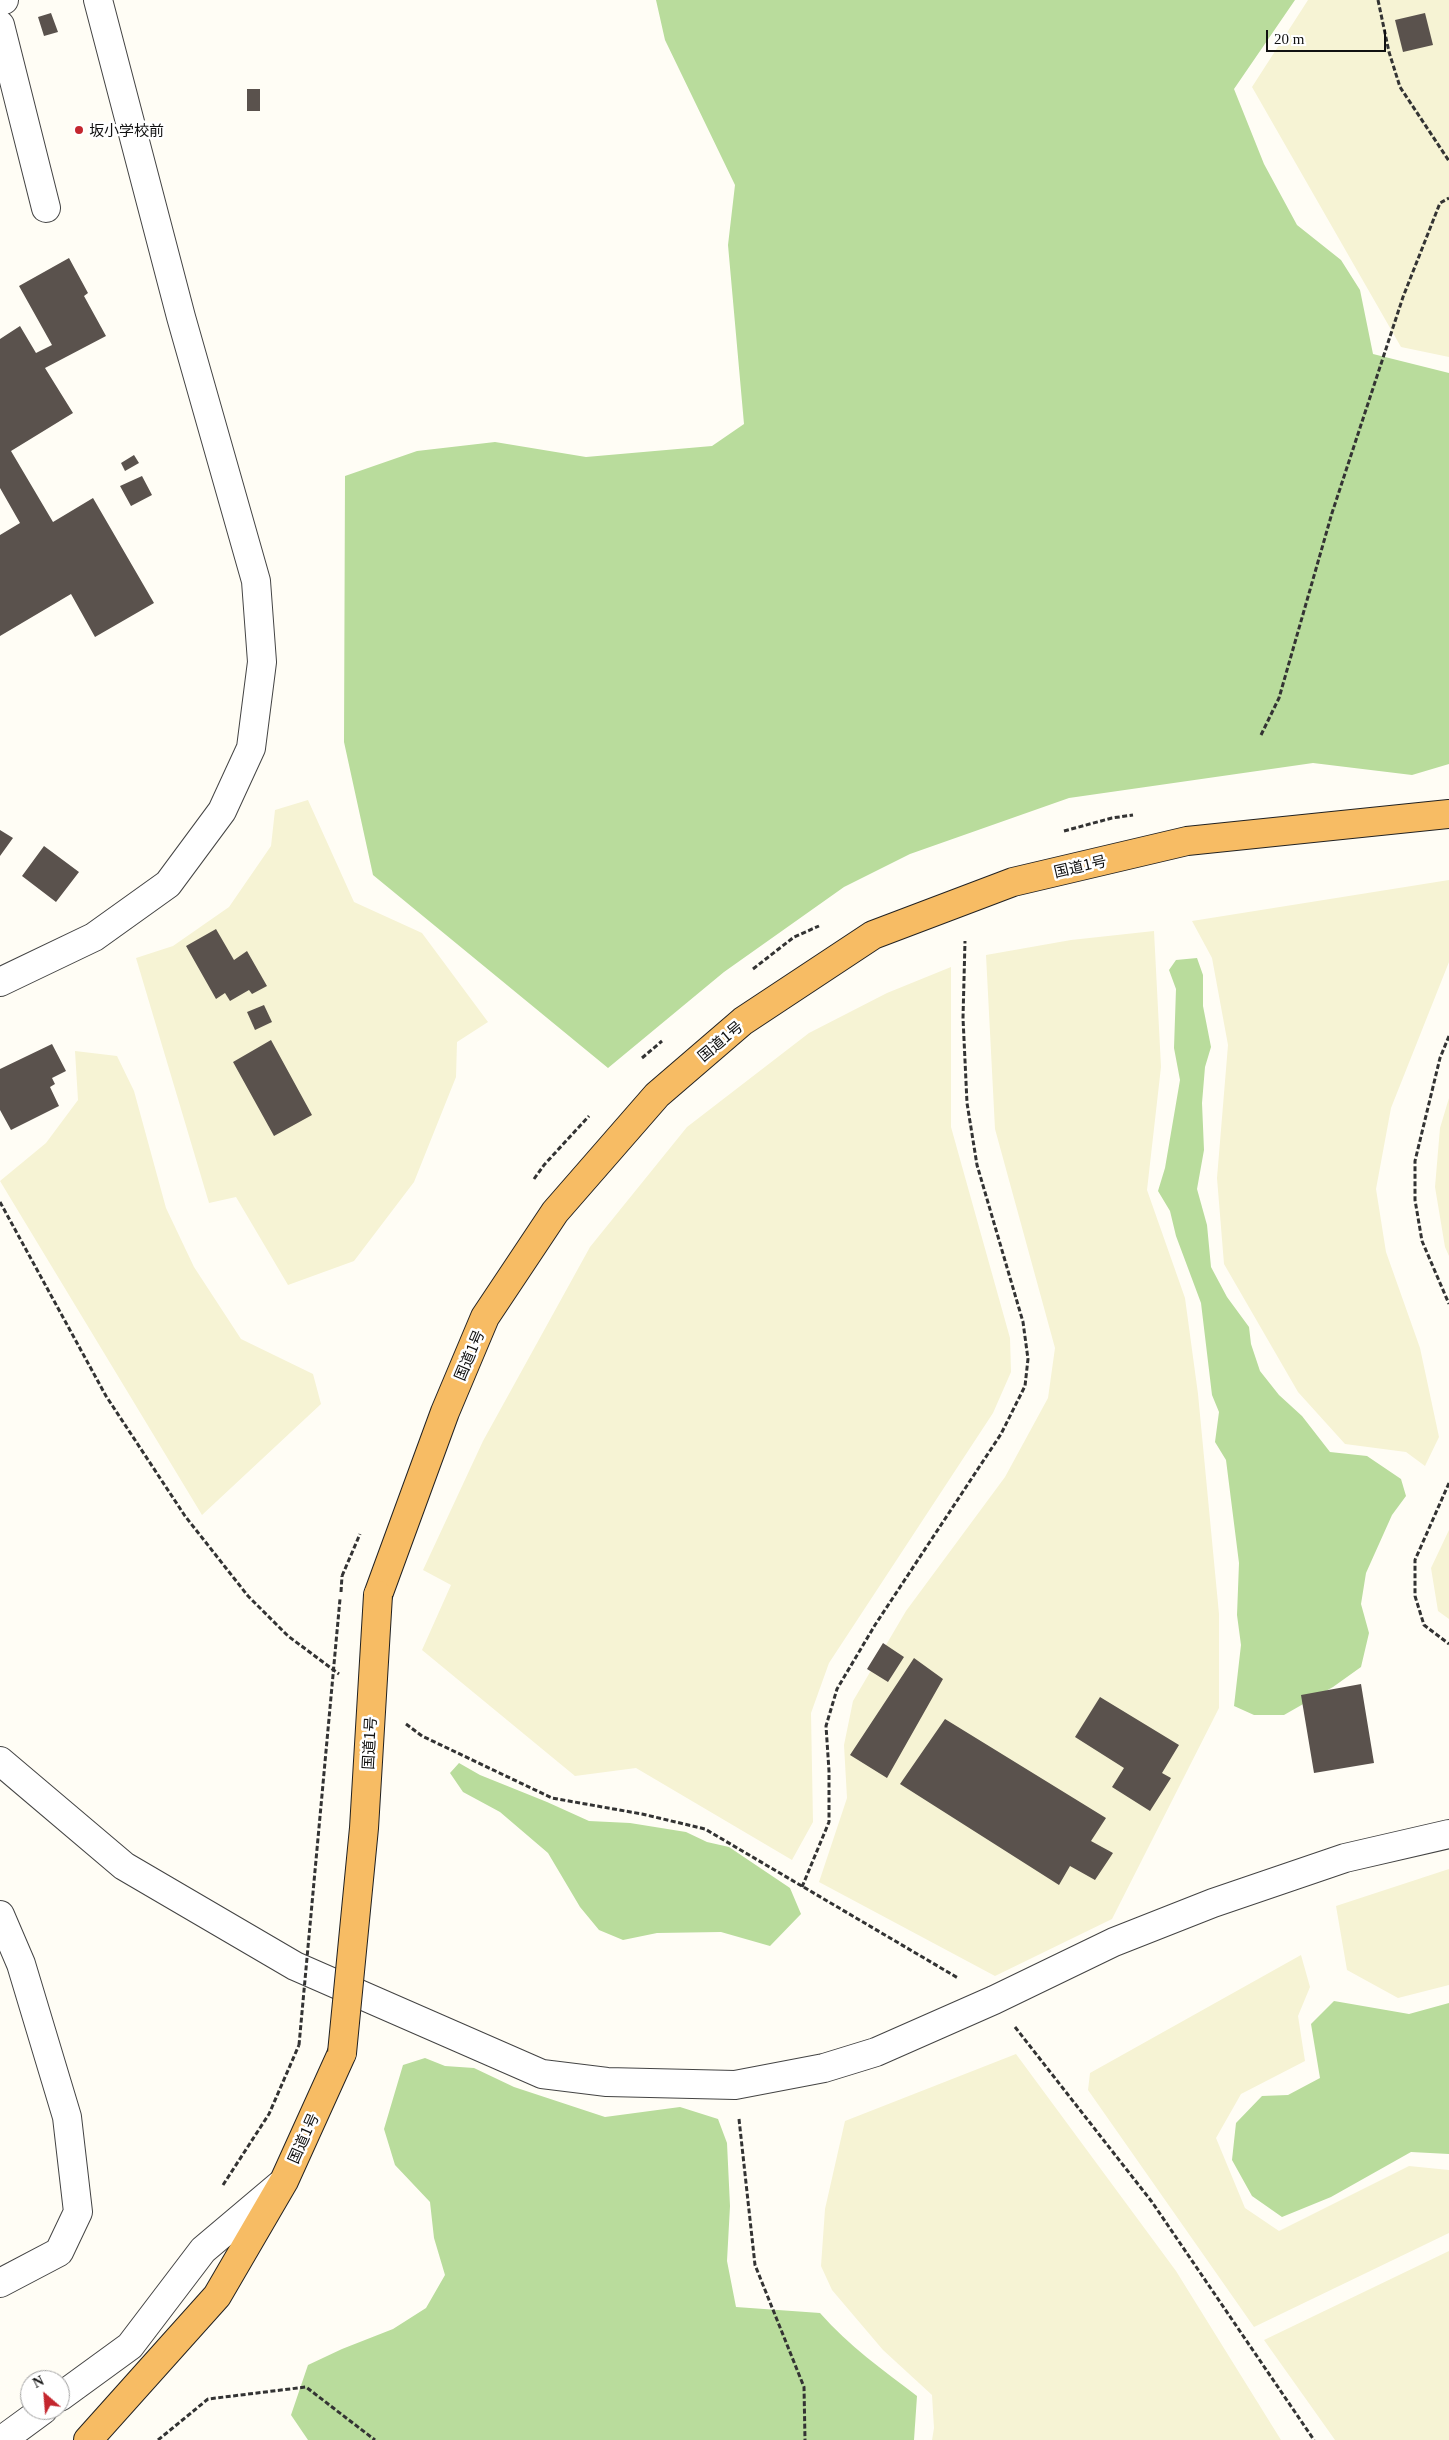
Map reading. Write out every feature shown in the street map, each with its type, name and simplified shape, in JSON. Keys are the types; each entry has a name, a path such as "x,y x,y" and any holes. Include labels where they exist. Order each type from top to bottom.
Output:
{"highway":[{"name":"国道1号","path":"88,2440 218,2296 284,2181 342,2053 364,1828 378,1595 445,1412 485,1317 555,1212 657,1095 743,1021 873,935 1013,882 1187,841 1449,814"}],"street":[{"path":"0,1 4,0"},
{"path":"0,982 94,937 168,884 222,811 251,748 262,662 256,581 181,317 98,0"},
{"path":"0,25 46,208"},
{"path":"0,1761 124,1866 295,1966 542,2074 607,2082 735,2085 824,2068 876,2052 994,2000 1114,1942 1213,1903 1345,1858 1449,1834"},
{"path":"0,1915 21,1964 68,2117 78,2212 59,2252 0,2283"},
{"path":"70,2390 130,2346 203,2250 284,2181"},
{"path":"2,2440 29,2420"}],"path":[{"path":"1378,0 1389,52 1400,87 1449,161"},
{"path":"1261,735 1279,698 1332,513 1403,297 1440,203 1449,198"},
{"path":"1056,834 1112,818 1141,814"},
{"path":"748,973 794,937 821,925"},
{"path":"802,1887 828,1822 829,1771 826,1726 837,1689 875,1625 992,1448 1025,1386 1028,1359 1023,1322 976,1165 967,1103 963,1018 966,941"},
{"path":"1449,1036 1440,1058 1415,1161 1415,1200 1422,1241 1449,1304"},
{"path":"636,1065 664,1039"},
{"path":"533,1181 544,1165 590,1115"},
{"path":"0,1202 106,1396 185,1516 248,1596 288,1636 343,1677"},
{"path":"1449,1483 1415,1560 1414,1596 1424,1625 1449,1644"},
{"path":"299,2045 342,1576 363,1527"},
{"path":"398,1718 422,1736 552,1798 642,1814 705,1829 754,1856 802,1887 994,2000 1152,2202 1314,2440"},
{"path":"735,2085 755,2265 804,2387 805,2440"},
{"path":"158,2440 208,2399 306,2387 375,2440"}],"shaded area":[{"path":"1308,0 1449,0 1449,357 1401,347 1252,87"},
{"path":"308,800 354,902 422,933 488,1022 457,1042 456,1077 414,1182 354,1261 288,1285 236,1197 209,1203 136,958 173,946 229,907 271,846 275,810"},
{"path":"1449,880 1449,962 1391,1108 1376,1189 1386,1252 1420,1348 1439,1437 1425,1466 1406,1452 1345,1444 1298,1392 1224,1264 1217,1178 1228,1045 1212,958 1192,921"},
{"path":"1154,931 1161,1067 1147,1190 1185,1298 1198,1394 1219,1614 1219,1708 1112,1919 995,1976 819,1882 847,1798 844,1745 853,1701 906,1611 1005,1477 1048,1398 1055,1348 995,1129 986,955 1071,940"},
{"path":"951,967 951,1127 1010,1338 1011,1372 993,1413 829,1663 811,1713 813,1822 792,1860 636,1768 575,1776 422,1650 451,1585 423,1570 483,1441 590,1247 687,1127 809,1033 887,993"},
{"path":"75,1051 117,1056 134,1091 166,1208 194,1267 241,1339 313,1374 321,1404 202,1515 0,1181 46,1143 78,1100"},
{"path":"1449,1098 1449,1256 1445,1247 1435,1187 1440,1128"},
{"path":"1449,1530 1449,1619 1438,1611 1431,1568"},
{"path":"1449,1869 1449,1985 1398,1998 1347,1970 1336,1906"},
{"path":"1301,1955 1310,1987 1298,2016 1305,2061 1241,2094 1216,2138 1245,2208 1279,2231 1409,2166 1449,2170 1449,2233 1254,2327 1088,2090 1090,2073"},
{"path":"1016,2054 1176,2271 1281,2440 932,2440 934,2428 932,2395 883,2350 832,2290 821,2266 825,2209 845,2121"},
{"path":"1449,2251 1449,2440 1335,2440 1264,2340"}],"green space":[{"path":"656,0 1295,0 1234,89 1264,164 1297,225 1341,260 1360,290 1373,354 1449,373 1449,764 1412,775 1313,763 1069,798 910,854 844,887 724,972 608,1068 373,875 344,742 345,476 417,451 495,442 586,457 712,446 744,424 728,245 735,185 665,40"},
{"path":"1197,958 1203,975 1203,1006 1211,1047 1205,1067 1202,1103 1204,1150 1197,1189 1207,1225 1211,1267 1227,1297 1249,1327 1251,1344 1260,1371 1279,1395 1302,1416 1330,1452 1367,1456 1401,1479 1406,1496 1392,1515 1366,1573 1361,1604 1369,1633 1361,1667 1333,1687 1284,1715 1254,1715 1234,1706 1241,1645 1237,1615 1239,1563 1226,1460 1215,1442 1219,1412 1212,1395 1201,1303 1176,1236 1170,1211 1158,1191 1165,1168 1180,1080 1174,1048 1176,989 1169,970 1176,960"},
{"path":"459,1763 480,1775 589,1821 630,1823 686,1832 707,1842 729,1847 790,1888 801,1914 770,1946 721,1932 657,1933 623,1940 599,1930 580,1907 548,1853 500,1812 463,1792 450,1773"},
{"path":"1334,2001 1409,2014 1449,2003 1449,2154 1411,2152 1331,2197 1282,2217 1252,2196 1232,2160 1236,2123 1262,2096 1288,2095 1320,2078 1311,2024"},
{"path":"425,2058 445,2066 474,2068 514,2087 605,2117 680,2107 718,2119 727,2143 730,2206 727,2261 736,2307 820,2313 854,2347 917,2396 914,2440 308,2440 291,2415 308,2365 393,2329 426,2308 445,2275 434,2238 430,2202 395,2165 384,2129 403,2065"}],"building":[{"path":"51,13 58,32 44,36 38,17"},
{"path":"1425,13 1433,45 1403,52 1395,20"},
{"path":"247,89 260,89 260,111 247,111"},
{"path":"69,258 88,293 84,296 106,336 45,368 73,413 11,451 53,522 93,498 154,603 95,637 71,594 0,636 0,535 20,523 0,488 0,339 20,326 36,353 52,345 19,286"},
{"path":"134,455 139,463 125,471 121,463"},
{"path":"142,476 152,495 131,506 120,486"},
{"path":"0,830 13,838 0,856"},
{"path":"44,846 79,872 56,902 22,876"},
{"path":"216,929 234,960 247,951 267,986 252,994 249,990 230,1001 225,993 216,999 186,946"},
{"path":"264,1005 272,1022 255,1030 247,1012"},
{"path":"271,1040 312,1115 274,1136 233,1062"},
{"path":"52,1044 66,1071 52,1078 55,1084 50,1087 59,1106 11,1130 0,1110 0,1069"},
{"path":"883,1643 904,1657 888,1682 867,1669"},
{"path":"914,1658 943,1679 887,1778 850,1755"},
{"path":"1361,1684 1374,1763 1314,1773 1301,1695"},
{"path":"1100,1697 1179,1745 1162,1773 1171,1778 1150,1811 1112,1787 1124,1768 1075,1737"},
{"path":"945,1719 1106,1818 1091,1841 1113,1853 1095,1880 1070,1866 1059,1885 900,1784"}],"place":[{"name":"坂小学校前","path":"79,130"}]}
